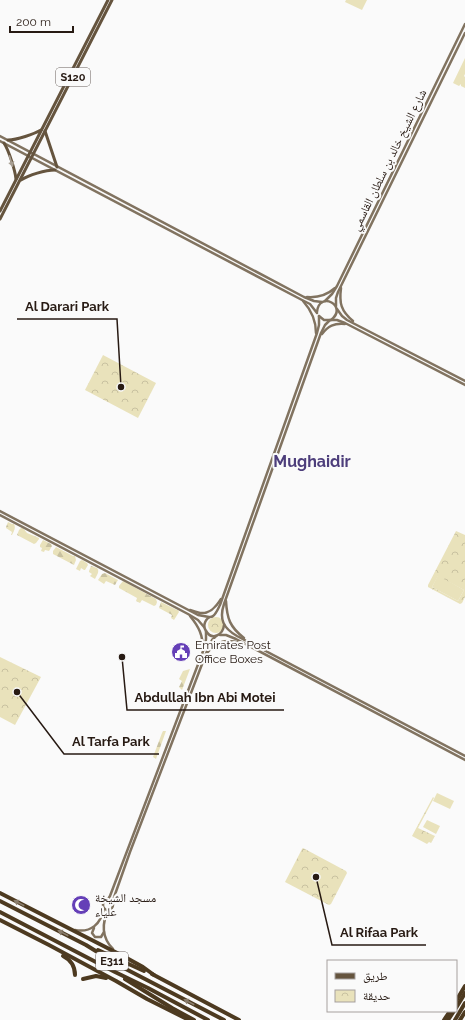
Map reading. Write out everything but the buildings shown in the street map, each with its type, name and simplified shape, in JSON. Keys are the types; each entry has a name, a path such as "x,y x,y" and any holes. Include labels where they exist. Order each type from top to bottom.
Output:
{"highway":[{"path":"0,893 123,956 154,975"},
{"name":"E311","path":"0,901 86,945 120,966 224,1020"},
{"name":"E311","path":"0,912 208,1020"},
{"path":"0,920 189,1020"},
{"path":"49,945 52,949 70,961 74,966 75,975"},
{"path":"86,945 154,975 239,1020"},
{"path":"115,972 147,994 194,1020"},
{"path":"83,979 96,976 113,979"},
{"path":"457,999 465,986"},
{"path":"457,1006 465,993"},
{"path":"455,1020 465,1003"},
{"path":"460,1020 465,1012"}],"main road":[{"name":"S120","path":"0,211 33,158 33,152 108,0"},
{"name":"S120","path":"44,130 112,0"},
{"name":"شارع الشيخ خالد بن سلطان القاسمي","path":"326,301 337,286 465,24"},
{"name":"شارع الشيخ خالد بن سلطان القاسمي","path":"336,307 337,295 342,284 465,33"},
{"path":"86,50 87,41"},
{"path":"438,79 440,80 438,88"},
{"path":"8,140 13,140 44,130 56,168"},
{"path":"0,136 33,152 56,168 108,198 251,273 303,298 322,302 330,301 342,316 465,381"},
{"path":"0,141 117,198 250,268 303,298 317,312"},
{"path":"4,143 18,180 56,168"},
{"name":"S120","path":"0,219 18,180 26,160 26,155 33,152"},
{"path":"26,160 29,160 30,162"},
{"path":"108,198 110,196 117,198"},
{"path":"244,269 248,270 250,268"},
{"path":"251,273 261,274"},
{"path":"342,284 340,298 342,308 345,314 356,324"},
{"path":"303,298 316,298 323,296 337,286"},
{"path":"303,298 313,316 318,337"},
{"path":"218,617 222,610 290,420 318,337 319,325 317,312 318,306 322,302"},
{"path":"336,307 335,316 323,327 318,337 286,418 223,595 218,617 231,632 465,756"},
{"path":"318,316 324,320 340,320 349,324 465,385"},
{"path":"318,337 332,325 338,323 349,324"},
{"path":"396,349 398,347 401,348"},
{"path":"286,418 290,420"},
{"path":"0,513 5,514 198,615 218,617"},
{"path":"0,513 188,614 198,620 211,636 229,636 465,760"},
{"path":"253,513 251,521 253,523"},
{"path":"122,579 132,582 132,580"},
{"path":"188,610 200,613 209,612 216,606 223,595"},
{"path":"226,598 228,615 231,624 247,641"},
{"path":"188,614 200,630 203,651"},
{"path":"104,932 101,937 95,937 92,933 101,919 104,904 110,896 206,643 205,622 209,617"},
{"path":"123,956 116,952 106,940 104,922 109,910 113,907 112,902 130,852 210,643 223,630 224,624"},
{"path":"206,655 214,645 224,641 232,641 246,645"},
{"path":"184,702 184,711"},
{"path":"356,702 367,704"},
{"path":"169,739 167,750 169,751"},
{"path":"426,739 436,742 437,740"},
{"path":"130,843 130,852"},
{"path":"107,901 112,902"},
{"path":"104,908 109,910"},
{"path":"70,929 84,931 94,928"}],"green space":[{"path":"346,0 367,0 362,10 345,2"},
{"path":"465,58 465,88 461,86 461,84 459,86 453,83"},
{"path":"103,355 156,383 138,418 85,390"},
{"path":"8,522 15,525 12,535 12,532 6,528"},
{"path":"21,528 23,528 27,533 39,538 36,543 34,544 17,535"},
{"path":"456,531 465,535 465,597 462,603 460,604 428,587","holes":["438,576 464,590 458,601 432,587"]},
{"path":"43,540 51,544 52,546 49,551 41,551 42,548 40,545"},
{"path":"56,547 75,556 76,560 74,565 53,554"},
{"path":"82,560 88,565 85,570 81,568 80,571 76,569"},
{"path":"91,566 98,569 95,579 90,576 92,574 89,572"},
{"path":"105,573 118,580 115,585 106,581 104,584 98,580 102,574"},
{"path":"438,575 464,590 458,601 432,587"},
{"path":"123,581 156,599 156,605 154,606 142,600 140,603 136,601 137,598 119,588"},
{"path":"161,602 178,610 179,612 174,620 171,618 172,615 159,608"},
{"path":"216,617 223,622 224,625 219,632 216,633 209,628 208,625 213,618"},
{"path":"0,657 41,677 15,725 0,717"},
{"path":"190,669 182,690 179,687 182,681 179,679 183,671"},
{"path":"163,731 166,731 156,759 153,757"},
{"path":"437,793 454,801 450,809 433,801"},
{"path":"433,797 434,798 418,828 435,836 431,843 429,842 427,844 412,836"},
{"path":"427,820 440,826 436,834 423,827"},
{"path":"303,848 346,871 347,873 331,904 329,905 285,882"}],"place":[{"name":"Al Darari Park","path":"121,387"},
{"name":"Emirates Post Office Boxes","path":"181,652"},
{"name":"Abdullah Ibn Abi Motei","path":"122,657"},
{"name":"Al Tarfa Park","path":"17,692"},
{"name":"Al Rifaa Park","path":"316,877"},
{"name":"مسجد الشيخة علياء","path":"81,905"}],"district":[{"name":"Mughaidir","path":"312,461"}]}
